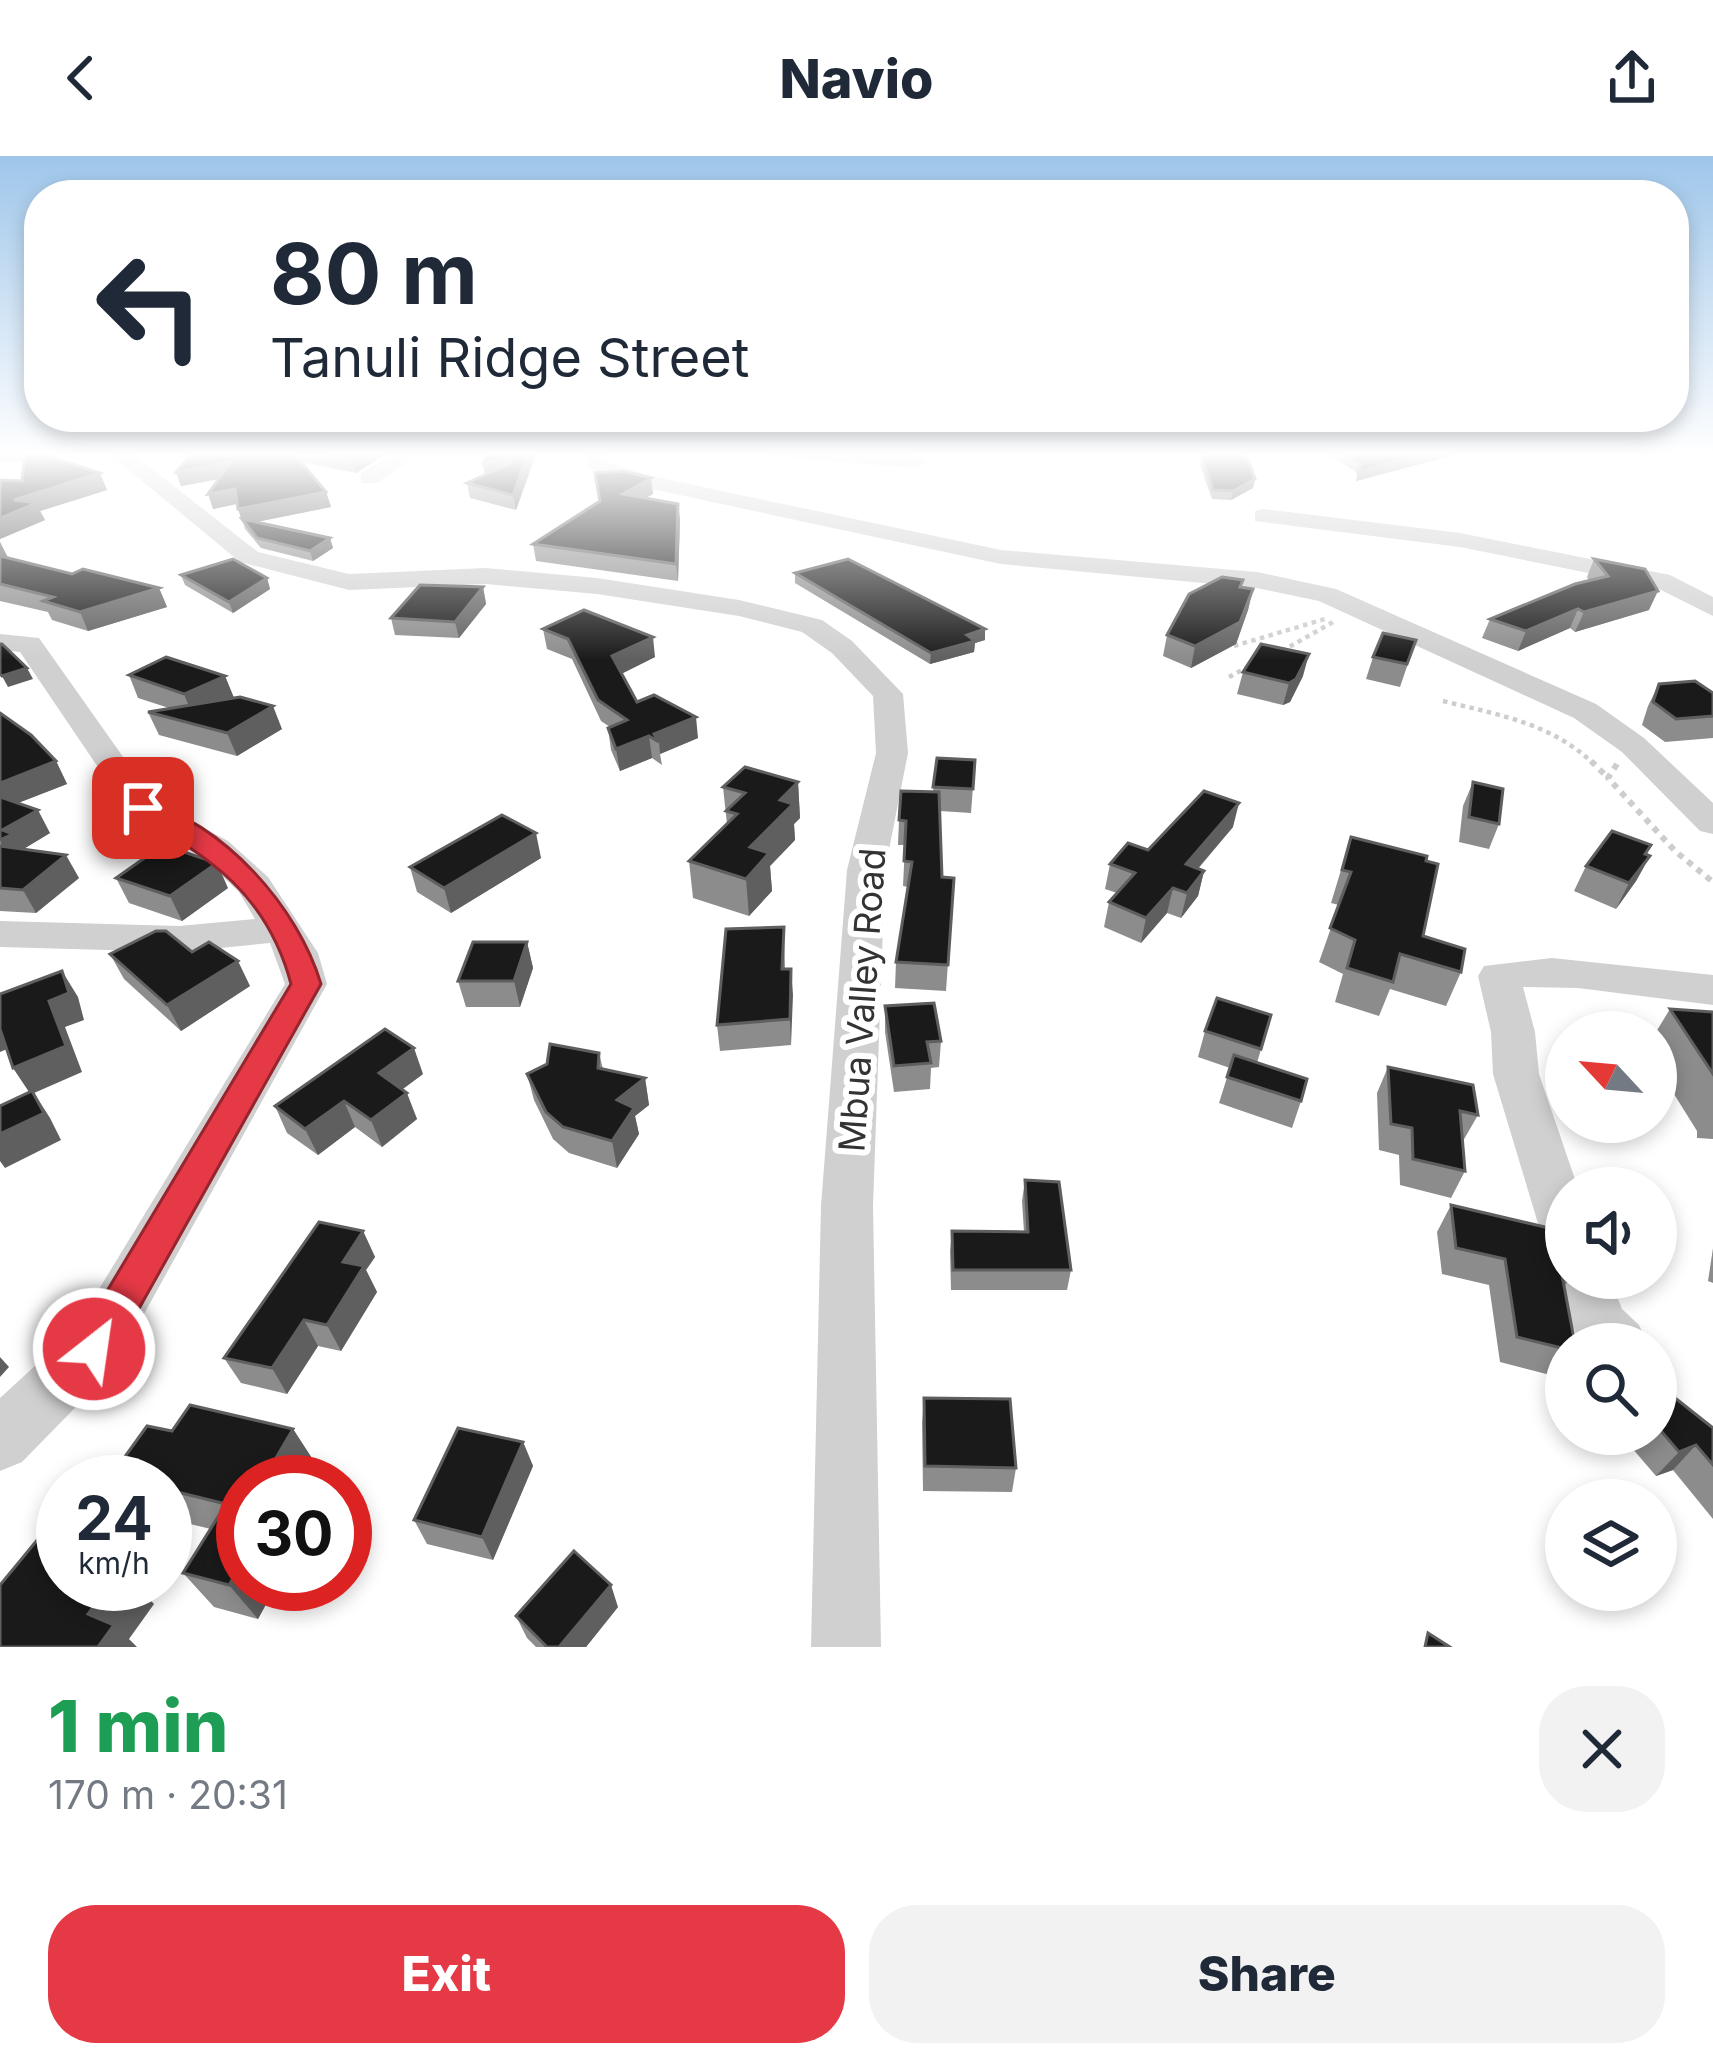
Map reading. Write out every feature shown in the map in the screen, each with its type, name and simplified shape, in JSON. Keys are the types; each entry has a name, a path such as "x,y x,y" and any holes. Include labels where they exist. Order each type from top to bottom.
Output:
{"street":[{"name":"Mbua Valley Road","path":"204,521 249,556 349,582 486,576 597,586 739,608 812,626 842,647 888,694 892,753 866,870 848,1206 846,1647"},
{"path":"831,521 1001,557 1256,580 1327,595 1585,711 1636,748 1713,823"},
{"path":"1301,521 1460,540 1660,580 1713,608"},
{"path":"0,642 29,644 143,808 215,849 254,885 297,953 306,984 94,1349 0,1441"},
{"path":"0,934 179,939 282,928"},
{"path":"1546,1167 1516,1074 1513,1032 1499,976 1534,970 1713,990"}],"path":[{"path":"1229,677 1346,614 1234,646"},
{"path":"1443,701 1546,726 1572,741 1675,851 1713,882"},
{"path":"1608,778 1622,757 1636,748"}],"building":[{"path":"243,521 330,538 310,551 257,538"},
{"path":"569,521 677,521 676,564 533,544"},
{"path":"0,556 72,574 83,569 159,588 80,612 43,601 53,597 0,584"},
{"path":"233,559 267,578 229,602 181,575"},
{"path":"848,559 985,629 967,635 975,641 931,653 795,573"},
{"path":"1594,559 1645,569 1658,591 1584,612 1578,609 1526,631 1490,619 1575,584 1608,576"},
{"path":"1222,577 1243,580 1240,587 1253,589 1240,622 1195,646 1167,635 1189,594"},
{"path":"420,585 483,587 455,622 391,618"},
{"path":"584,610 653,637 612,656 637,702 654,695 696,717 654,734 659,742 649,736 616,749 608,728 627,720 598,700 568,639 543,629"},
{"path":"1383,633 1416,640 1407,664 1373,657"},
{"path":"2,644 27,668 2,676"},
{"path":"1261,644 1309,654 1296,679 1289,683 1243,672"},
{"path":"166,657 225,676 184,694 129,675"},
{"path":"1695,681 1713,693 1713,716 1676,719 1653,702 1659,684"},
{"path":"240,697 273,706 227,733 148,712"},
{"path":"0,713 31,735 56,761 0,783"},
{"path":"937,758 975,760 973,789 933,787"},
{"path":"745,767 798,782 780,800 793,804 750,847 769,853 746,879 689,861 737,814 726,811 745,793 723,787"},
{"path":"1473,782 1503,789 1499,824 1469,817"},
{"path":"901,791 939,792 942,877 954,878 948,965 896,962 912,862 904,861 906,821 899,820"},
{"path":"1204,791 1239,803 1186,864 1204,871 1187,893 1173,888 1146,918 1109,902 1135,873 1110,864 1128,843 1148,850"},
{"path":"0,797 38,810 2,830 13,834 0,840"},
{"path":"502,815 536,833 444,888 410,867"},
{"path":"1612,831 1651,845 1645,854 1650,856 1629,883 1586,866"},
{"path":"1351,837 1427,856 1426,861 1438,864 1423,936 1465,949 1461,972 1400,954 1393,982 1347,968 1355,940 1330,928 1351,872 1342,870"},
{"path":"163,845 217,863 170,896 116,878"},
{"path":"0,846 66,855 23,890 0,888"},
{"path":"784,927 782,969 791,969 790,1019 717,1025 726,929"},
{"path":"156,931 166,931 192,952 209,942 238,961 167,1005 110,954"},
{"path":"473,942 527,942 514,981 458,981"},
{"path":"62,971 69,993 49,1001 66,1046 13,1068 0,1029 0,994"},
{"path":"1217,998 1271,1015 1261,1049 1205,1031"},
{"path":"934,1003 941,1041 927,1042 931,1063 894,1066 885,1006"},
{"path":"1670,1009 1713,1012 1713,1074 1677,1020 1677,1011"},
{"path":"385,1029 414,1048 379,1073 407,1093 371,1120 344,1101 305,1129 275,1106"},
{"path":"550,1044 599,1053 598,1068 645,1078 617,1100 634,1108 612,1141 563,1127 546,1112 527,1074 547,1064"},
{"path":"1234,1055 1307,1079 1301,1101 1227,1077"},
{"path":"1388,1067 1473,1085 1478,1115 1460,1111 1465,1171 1413,1159 1412,1128 1391,1124"},
{"path":"32,1091 44,1113 0,1134 0,1106"},
{"path":"1025,1180 1059,1182 1071,1270 953,1270 952,1231 1028,1232"},
{"path":"1451,1205 1545,1227 1545,1299 1566,1299 1571,1323 1545,1323 1545,1344 1517,1337 1505,1259 1456,1248"},
{"path":"319,1222 363,1231 343,1262 364,1266 327,1325 304,1320 272,1368 224,1358"},
{"path":"924,1398 1010,1399 1016,1468 925,1466"},
{"path":"1677,1400 1713,1428 1713,1465 1696,1445 1679,1452"},
{"path":"190,1405 293,1429 278,1455 216,1455 216,1502 192,1496 192,1455 126,1455 147,1426 172,1431"},
{"path":"458,1428 523,1442 482,1537 414,1520"},
{"path":"216,1520 216,1582 192,1575 192,1559"},
{"path":"36,1541 36,1611 90,1611 88,1614 114,1625 98,1647 0,1647 0,1585"},
{"path":"574,1551 611,1585 559,1647 547,1647 516,1616"},
{"path":"1428,1633 1450,1647 1425,1647"}],"route":[{"path":"94,1349 306,984 297,953 254,885 215,849 143,808"}]}
